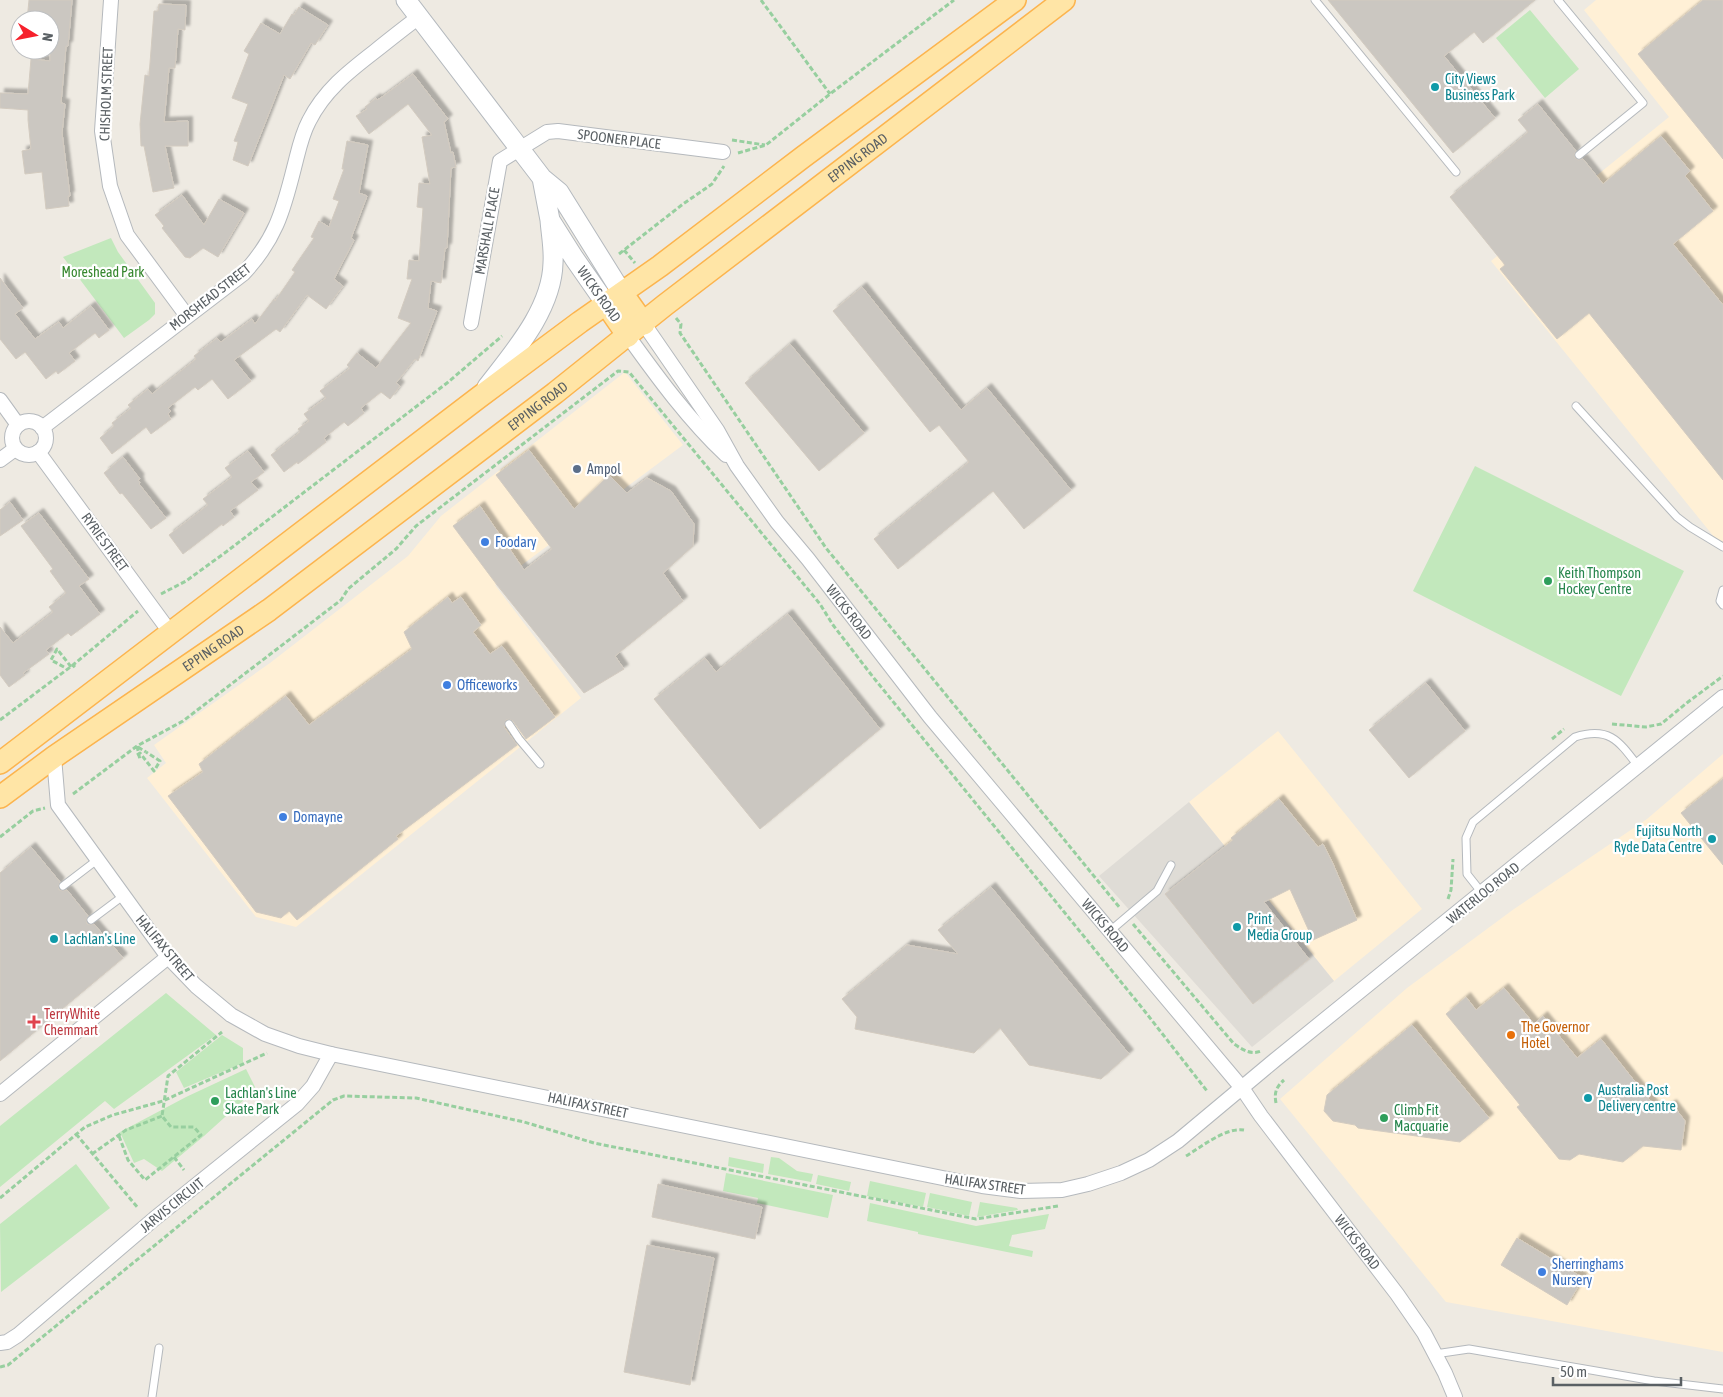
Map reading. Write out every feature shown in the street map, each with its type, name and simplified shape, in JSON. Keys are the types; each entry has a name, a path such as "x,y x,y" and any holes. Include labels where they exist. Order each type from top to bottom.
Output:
{"main road":[{"name":"WICKS ROAD","path":"406,0 542,178 559,192 614,298 636,330"},
{"path":"963,40 1003,0"},
{"path":"0,764 478,398 1015,0"},
{"name":"EPPING ROAD","path":"0,797 54,757 269,610 1064,0"},
{"name":"WICKS ROAD","path":"542,178 550,220 578,265 614,298"},
{"path":"478,398 520,342 545,301 551,282 553,263 550,220"}],"street":[{"name":"CHISHOLM STREET","path":"111,0 102,131 110,186 127,235 187,316"},
{"name":"MORSHEAD STREET","path":"42,428 243,274 257,260 278,224 308,122 332,87 419,17"},
{"name":"SPOONER PLACE","path":"520,150 547,132 558,131 724,154"},
{"name":"MARSHALL PLACE","path":"471,323 500,161 520,150"},
{"name":"WICKS ROAD","path":"636,330 717,430 737,466 777,522 808,559 914,697 1242,1088 1261,1116 1397,1294 1424,1333 1455,1397"},
{"name":"WICKS ROAD","path":"636,330 645,360 704,435 737,466"},
{"path":"0,400 18,425"},
{"path":"23,422 33,422 42,428 46,438 38,452 29,455 19,452 15,448 12,438 18,425 23,422"},
{"path":"0,460 15,448"},
{"name":"RYRIE STREET","path":"38,452 150,602 170,632"},
{"name":"WATERLOO ROAD","path":"1242,1088 1723,697"},
{"name":"HALIFAX STREET","path":"54,757 58,805 168,956 196,986 231,1015 265,1034 299,1046 982,1186 1021,1191 1062,1190 1088,1184 1121,1173 1149,1160 1178,1141 1242,1088"},
{"path":"0,1094 168,956"},
{"name":"JARVIS CIRCUIT","path":"0,1343 7,1342 18,1335 154,1219 297,1104 313,1086 331,1054"}],"lane":[{"path":"1315,0 1456,172"},
{"path":"1558,0 1643,103 1579,154"},
{"path":"1576,406 1677,517 1723,547"},
{"path":"1723,590 1720,601 1723,605"},
{"path":"509,724 519,740 540,764"},
{"path":"1482,893 1466,874 1466,838 1473,822 1575,737 1590,732 1603,734 1624,746 1638,766"},
{"path":"63,886 97,860"},
{"path":"1110,931 1157,891 1171,865"},
{"path":"91,920 123,896"},
{"path":"152,1397 159,1348"},
{"path":"1435,1354 1469,1349 1654,1381 1723,1389"}],"path":[{"path":"761,0 830,94"},
{"path":"724,154 738,153 766,145 954,0"},
{"path":"645,276 624,250 712,184 724,154 726,140 766,145"},
{"path":"666,305 681,324 680,333 826,548 1234,1044 1252,1053 1262,1050"},
{"path":"0,720 162,592 186,581 226,552 447,383 504,334"},
{"name":"WICKS ROAD","path":"137,746 191,715 341,600 348,589 396,549 416,526 618,371 629,372 820,604 833,625 873,677 1137,1001 1207,1091"},
{"path":"66,668 51,660 57,649 72,668 73,663"},
{"path":"1610,724 1646,727 1661,724 1723,676"},
{"path":"1545,745 1569,726"},
{"path":"137,746 160,760 154,772 140,753 137,755"},
{"path":"137,746 140,760"},
{"path":"1443,907 1451,890 1454,855"},
{"path":"119,1136 128,1160 145,1180 201,1135 194,1127 171,1127 162,1116 168,1076 222,1032"},
{"path":"0,1198 85,1127 113,1115 164,1101 267,1054"},
{"path":"1276,1104 1277,1086 1284,1080"},
{"path":"0,1367 8,1365 333,1100"},
{"path":"92,1154 126,1130 162,1116"},
{"path":"76,1134 138,1208"},
{"path":"174,1158 184,1170"}],"shaded area":[{"path":"1596,0 1723,0 1723,548 1491,261 1669,117 1584,10"},
{"path":"625,372 683,445 495,585 581,698 296,927 256,917 147,778 166,763 154,745 270,663 408,556 441,516"},
{"path":"1278,731 1422,909 1334,981 1189,802"},
{"path":"1723,754 1723,1352 1446,1302 1280,1099 1407,988 1514,909 1647,819"},
{"path":"1189,802 1334,981 1252,1047 1099,876"}],"green space":[{"path":"1530,10 1579,69 1545,98 1496,38"},
{"name":"Moreshead Park","path":"111,238 118,252 155,303 155,314 124,338 63,257"},
{"name":"Keith Thompson Hockey Centre","path":"1475,466 1684,571 1621,696 1413,591"},
{"path":"166,993 216,1035 114,1109 105,1101 0,1187 0,1126"},
{"path":"222,1035 243,1048 243,1063 184,1088 176,1072"},
{"path":"246,1069 256,1089 204,1136 162,1171 144,1159 134,1163 120,1132 186,1097"},
{"path":"729,1157 764,1164 763,1173 728,1166"},
{"path":"771,1157 779,1158 797,1171 813,1174 811,1182 768,1174"},
{"path":"76,1164 110,1208 1,1292 0,1224"},
{"path":"726,1173 833,1195 828,1218 757,1203 758,1198 723,1191"},
{"path":"818,1175 851,1182 849,1191 816,1184"},
{"path":"870,1181 926,1193 923,1207 867,1196"},
{"path":"930,1193 972,1202 969,1216 927,1207"},
{"path":"980,1202 1017,1208 1018,1210 977,1217"},
{"path":"870,1203 976,1226 1049,1214 1045,1229 1012,1235 1009,1246 1033,1251 1032,1257 918,1234 918,1232 867,1221"}],"building":[{"path":"29,0 72,0 61,103 65,104 62,133 70,196 68,196 69,206 46,209 42,172 25,174 22,151 31,149 28,110 0,108 0,93 28,94 31,60 60,60 60,10 28,10"},
{"name":"City Views Business Park","path":"1328,0 1535,0 1483,43 1474,32 1444,56 1495,118 1453,153"},
{"path":"1703,0 1723,0 1723,159 1638,54"},
{"path":"159,4 186,5 185,30 178,29 175,68 169,68 164,122 188,121 188,146 165,146 174,188 153,192 144,146 141,146 140,124 145,75 149,76 154,11 158,11"},
{"path":"299,7 328,25 315,45 311,43 290,79 284,75 248,166 233,160 238,142 234,141 248,104 232,98 249,54 244,51 261,23 280,34 292,14 294,15"},
{"path":"413,74 448,119 444,122 456,167 451,168 447,248 445,248 441,283 431,281 428,308 437,311 418,361 415,359 396,383 400,386 390,399 381,392 361,408 364,413 348,426 344,422 324,438 326,442 298,464 297,462 284,472 271,455 300,432 298,429 309,421 304,414 326,398 320,391 350,368 347,365 357,353 376,368 411,323 398,318 412,279 407,279 409,260 419,261 423,208 417,207 419,183 430,184 422,137 432,135 408,104 369,134 356,116 367,109 365,107 376,98 377,100 382,97"},
{"path":"1538,104 1576,151 1574,154 1575,158 1578,160 1583,159 1603,184 1661,136 1690,171 1685,176 1713,211 1673,244 1723,305 1723,480 1589,313 1557,339 1500,269 1505,265 1450,197 1528,132 1518,120"},
{"path":"347,141 368,145 359,193 367,196 351,238 354,240 334,279 343,286 326,309 307,295 280,332 276,329 234,360 251,381 228,399 212,379 198,390 195,387 168,408 171,411 168,414 171,419 151,434 146,427 112,454 100,438 114,426 112,423 131,408 128,405 148,389 152,394 196,359 194,356 217,338 221,342 252,319 255,324 274,299 275,301 295,272 292,270 314,238 311,237 319,221 329,227 339,201 333,199 344,169 342,169"},
{"path":"182,195 204,225 219,199 244,213 218,257 203,248 190,258 185,257 162,228 164,226 155,215"},
{"path":"0,278 23,308 15,314 35,339 59,322 63,328 91,306 109,330 99,338 95,333 69,353 75,361 58,374 56,371 46,379 25,352 16,359 0,339"},
{"path":"862,287 961,410 987,388 1071,490 1024,529 993,491 898,569 874,539 969,462 939,425 930,432 833,311"},
{"path":"790,344 864,433 819,471 745,383"},
{"path":"529,450 574,509 609,475 627,493 647,478 671,491 694,524 693,546 663,573 683,601 615,656 624,669 584,693 497,585 453,526 480,506 524,570 552,549 496,475"},
{"path":"248,451 264,472 251,482 258,490 230,511 234,517 183,554 169,535 208,505 203,499 232,477 225,468"},
{"path":"123,457 140,479 138,480 139,484 166,518 151,529 104,473"},
{"path":"10,502 23,520 0,536 0,510"},
{"path":"39,513 89,579 79,586 100,614 71,636 68,633 46,650 49,654 23,673 25,675 9,687 0,675 0,627 13,643 53,612 49,607 66,593 50,571 53,569 21,526"},
{"path":"448,597 452,603 461,597 481,625 473,632 490,654 502,646 555,717 526,739 513,721 506,720 504,727 517,745 396,836 398,839 297,920 289,911 281,918 256,912 168,796 203,772 199,764 286,696 309,725 412,649 404,632"},
{"path":"788,614 880,729 760,829 654,699 705,658 716,672"},
{"path":"1426,683 1465,731 1409,778 1369,730"},
{"name":"Fujitsu North Ryde Data Centre","path":"1723,779 1723,865 1681,813"},
{"path":"1279,799 1318,847 1323,844 1357,920 1313,940 1290,889 1264,902 1309,959 1253,1004 1165,894 1233,840 1231,838"},
{"name":"Lachlan's Line","path":"31,847 60,882 59,890 67,890 88,916 87,924 94,924 123,958 0,1061 0,873"},
{"path":"991,887 1129,1054 1101,1079 1029,1065 1000,1028 974,1053 855,1029 857,1017 842,999 907,945 958,954 938,930"},
{"name":"Australia Post Delivery centre","path":"1504,988 1534,1024 1543,1016 1577,1058 1601,1039 1660,1113 1672,1104 1685,1121 1681,1150 1643,1146 1623,1162 1579,1154 1570,1160 1559,1159 1517,1107 1520,1105 1446,1014 1466,997 1476,1010"},
{"path":"1412,1025 1489,1118 1460,1142 1358,1128 1355,1125 1333,1121 1324,1111 1327,1095"},
{"path":"658,1184 762,1207 755,1239 652,1217"},
{"name":"Sherringhams Nursery","path":"1517,1238 1583,1278 1567,1305 1501,1265"},
{"path":"647,1245 714,1258 690,1385 624,1372"}],"place":[{"name":"City Views Business Park","path":"1435,87"},
{"name":"Ampol","path":"577,469"},
{"name":"Foodary","path":"485,542"},
{"name":"Keith Thompson Hockey Centre","path":"1548,581"},
{"name":"Officeworks","path":"447,685"},
{"name":"Domayne","path":"283,817"},
{"name":"Fujitsu North Ryde Data Centre","path":"1712,839"},
{"name":"Print Media Group","path":"1237,927"},
{"name":"Lachlan's Line","path":"54,939"},
{"name":"TerryWhite Chemmart","path":"34,1022"},
{"name":"The Governor Hotel","path":"1511,1035"},
{"name":"Australia Post Delivery centre","path":"1588,1098"},
{"name":"Lachlan's Line Skate Park","path":"215,1101"},
{"name":"Climb Fit Macquarie","path":"1384,1118"},
{"name":"Sherringhams Nursery","path":"1542,1272"}]}
